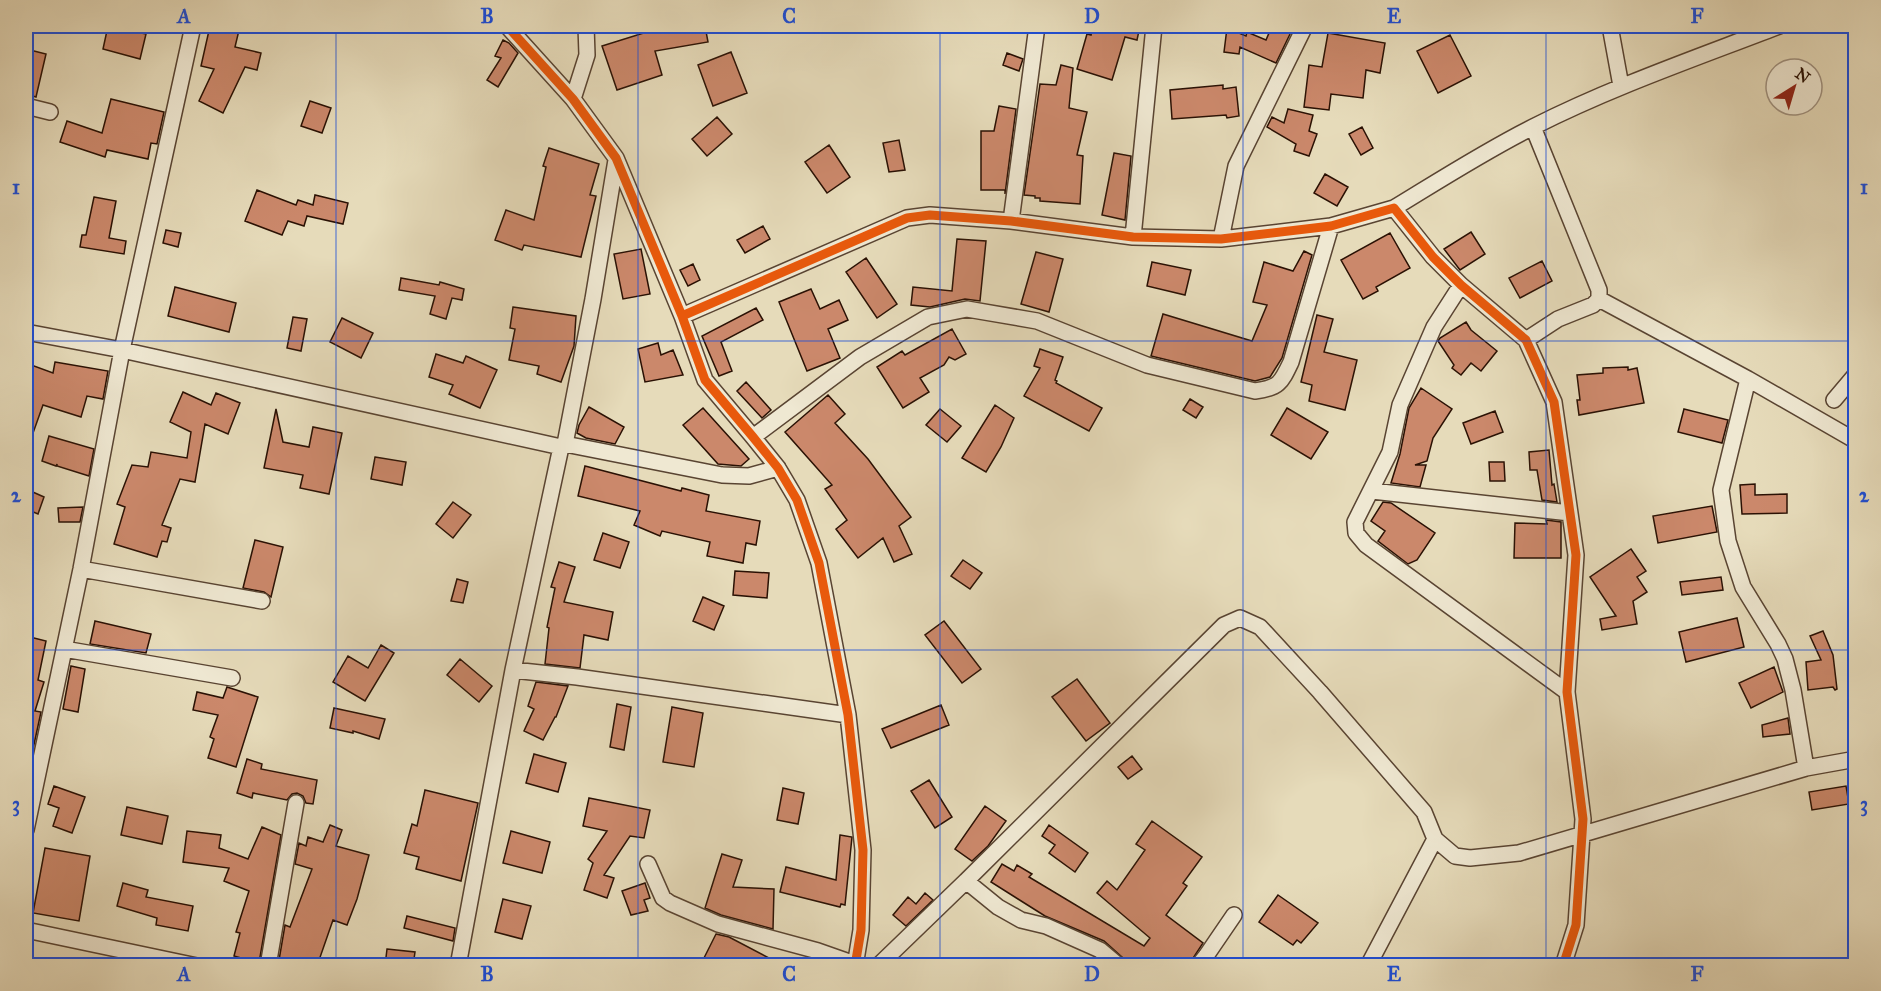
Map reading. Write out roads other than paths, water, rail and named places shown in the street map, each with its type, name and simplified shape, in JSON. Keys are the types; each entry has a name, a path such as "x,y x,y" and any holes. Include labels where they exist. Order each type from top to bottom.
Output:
{"street":[{"path":"26,830 81,569 122,350 193,26"},
{"path":"507,26 573,99 616,158 682,316 705,380 778,468 797,500 819,563 848,715 863,850 861,930 855,965 818,951 718,924 670,903 663,897 648,864"},
{"path":"573,99 587,55 586,26"},
{"path":"1011,221 1037,26"},
{"path":"1133,237 1154,26"},
{"path":"1221,239 1236,166 1305,26"},
{"path":"1610,26 1622,86"},
{"path":"682,316 908,218 930,215 1011,221 1133,237 1221,239 1331,226 1394,208 1533,127 1622,86 1779,26"},
{"path":"26,106 50,112"},
{"path":"1526,340 1558,319 1593,305 1599,299 1599,290 1533,127"},
{"path":"458,966 513,670 593,299 616,158"},
{"path":"1394,208 1433,256 1461,285 1526,340 1554,402 1576,555 1567,692 1583,819 1576,925 1563,966"},
{"path":"753,436 860,357 928,317 967,309 1037,321 1147,365 1255,391 1273,389 1282,379 1291,362 1331,226"},
{"path":"1461,285 1434,327 1400,405 1390,452 1355,522 1356,533 1366,545 1567,692"},
{"path":"1599,299 1748,379 1856,441"},
{"path":"26,332 122,350 563,446 722,476 749,476 778,468"},
{"path":"1834,400 1856,374"},
{"path":"1748,379 1721,490 1728,541 1743,587 1785,659 1806,768"},
{"path":"1372,491 1570,513"},
{"path":"81,569 262,601"},
{"path":"878,966 1224,625 1240,618 1260,627 1320,692 1424,812 1435,839 1455,856 1470,858 1519,853 1806,768 1856,759"},
{"path":"64,649 232,678"},
{"path":"513,670 577,676 848,715"},
{"path":"268,966 296,803"},
{"path":"1368,966 1435,839"},
{"path":"966,881 1022,920 1046,926 1100,950 1119,966"},
{"path":"1198,966 1234,915"},
{"path":"26,930 197,966"}]}
